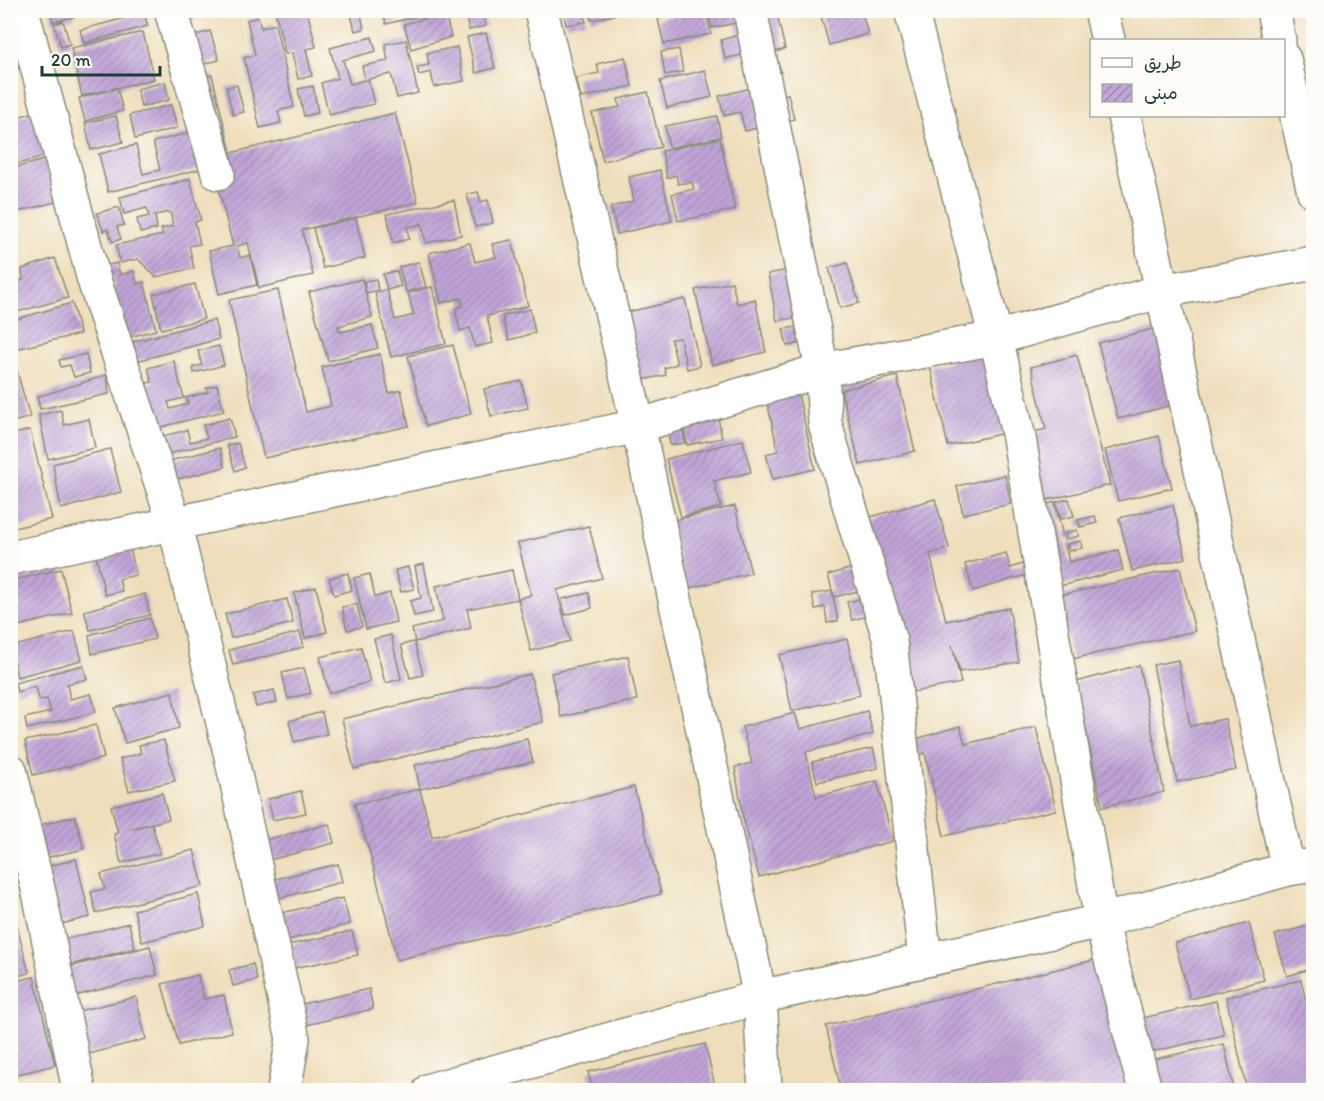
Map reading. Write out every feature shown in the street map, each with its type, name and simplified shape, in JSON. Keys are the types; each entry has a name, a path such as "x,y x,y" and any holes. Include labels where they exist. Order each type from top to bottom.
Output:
{"street":[{"path":"22,10 94,280 174,522 231,756 293,1039 284,1090"},
{"path":"171,10 218,173"},
{"path":"541,10 638,426 760,997 765,1090"},
{"path":"750,10 822,370 825,424 890,641 925,960"},
{"path":"911,10 996,338 1019,438 1101,921 1145,1090"},
{"path":"1101,10 1108,39"},
{"path":"1273,10 1280,39"},
{"path":"1285,62 1314,192"},
{"path":"430,1090 760,997 1101,921 1301,867 1162,291 1124,117"},
{"path":"10,558 638,426 822,370 996,338 1162,291 1314,263"},
{"path":"10,770 40,897 79,1090"}],"building":[{"path":"50,10 73,10 74,17 53,22"},
{"path":"167,10 204,10 206,16 171,25"},
{"path":"275,10 307,10 316,47 306,49 312,76 298,79 292,53 285,54"},
{"path":"350,10 360,10 364,29 355,31"},
{"path":"383,10 438,10 438,11 386,24"},
{"path":"464,10 483,10 486,26 469,30"},
{"path":"583,10 586,22 566,25 563,11"},
{"path":"589,10 613,10 614,15 591,20"},
{"path":"695,10 706,10 711,34 664,44 658,19"},
{"path":"708,10 776,10 785,49 775,52 781,72 763,77 757,51 725,59 721,40 738,35 736,23 712,28"},
{"path":"840,10 861,10 868,34 829,45 821,16"},
{"path":"144,13 148,26 84,43 80,30"},
{"path":"445,13 451,37 411,49 404,24"},
{"path":"258,17 261,28 275,24 294,107 278,111 281,123 260,128 244,58 255,55 247,20"},
{"path":"63,21 70,44 61,47 54,24"},
{"path":"210,31 219,60 185,69 177,41"},
{"path":"143,32 154,79 82,96 71,48"},
{"path":"486,33 495,68 476,73 467,37"},
{"path":"19,34 27,66 10,70 10,37"},
{"path":"372,37 376,51 343,60 350,84 365,80 362,66 388,61 385,44 406,40 418,93 397,98 391,74 368,79 374,104 329,115 321,83 338,78 330,48"},
{"path":"457,47 464,81 434,87 431,72 419,75 417,67 429,65 427,53"},
{"path":"679,49 683,72 665,75 661,52"},
{"path":"625,57 632,86 581,98 576,78 599,73 597,64"},
{"path":"705,70 712,97 667,108 660,81"},
{"path":"212,75 231,153 395,113 418,202 302,230 313,275 259,288 248,243 237,246 240,258 250,255 257,285 219,294 209,251 233,246 191,80"},
{"path":"165,82 169,100 141,107 137,89"},
{"path":"237,85 244,112 233,115 226,87"},
{"path":"313,86 318,113 304,116 298,89"},
{"path":"759,86 762,100 788,94 794,119 745,131 740,112 724,116 719,96"},
{"path":"117,88 123,111 85,121 79,98"},
{"path":"648,92 661,147 603,161 592,113 620,107 618,99"},
{"path":"171,105 177,128 135,139 130,115"},
{"path":"36,112 48,156 10,166 10,119"},
{"path":"116,116 123,142 91,150 85,123"},
{"path":"717,116 721,137 669,148 665,126"},
{"path":"192,132 201,169 108,192 99,154 136,145 143,174 160,170 153,142"},
{"path":"720,138 735,210 678,221 672,194 694,189 692,182 678,184 676,175 667,178 662,151"},
{"path":"48,159 59,201 10,214 10,169"},
{"path":"660,170 672,221 617,234 611,207 634,201 629,177"},
{"path":"190,179 201,220 195,222 200,244 189,246 194,268 156,277 138,259 120,263 116,245 163,235 161,229 173,226 170,212 155,215 157,229 140,233 137,219 149,216 147,208 124,214 120,197"},
{"path":"478,192 481,202 488,200 493,223 475,227 467,194"},
{"path":"454,200 461,235 426,243 422,224 407,227 409,239 393,243 387,214"},
{"path":"119,207 124,225 117,227 121,239 112,242 108,229 103,231 97,213"},
{"path":"356,218 365,258 323,268 313,228"},
{"path":"512,240 528,306 487,316 493,343 475,347 470,328 460,331 455,308 463,306 461,298 441,303 429,253 470,243 475,262 496,257 492,244"},
{"path":"55,258 68,298 10,314 10,284 23,280 22,269"},
{"path":"419,262 426,287 406,292 399,267"},
{"path":"117,263 120,275 134,271 137,284 144,282 156,330 121,339 105,292 115,289 108,265"},
{"path":"847,263 859,303 840,308 829,268"},
{"path":"787,270 814,340 787,346 783,329 796,327 794,318 777,321 768,274"},
{"path":"397,271 401,286 387,290 395,320 414,315 408,293 432,287 446,344 391,357 375,293 387,289 383,274"},
{"path":"362,279 372,317 338,326 340,332 372,325 378,348 328,361 309,292"},
{"path":"376,279 378,290 366,293 364,281"},
{"path":"732,282 737,304 755,299 766,352 712,365 695,290"},
{"path":"195,284 204,319 161,329 153,294"},
{"path":"278,290 306,412 331,406 322,367 380,354 389,393 401,390 409,426 264,458 229,300"},
{"path":"685,299 700,366 687,369 680,338 671,339 677,364 664,368 666,375 638,381 623,313"},
{"path":"72,303 80,334 16,349 10,321"},
{"path":"530,309 535,333 509,340 502,316"},
{"path":"214,320 219,339 133,362 128,343"},
{"path":"1160,327 1180,403 1118,419 1098,343"},
{"path":"453,345 471,414 426,426 408,356"},
{"path":"219,346 224,365 194,373 193,367 202,365 198,351"},
{"path":"10,347 30,417 10,423"},
{"path":"990,352 1009,432 948,446 930,366"},
{"path":"86,354 90,373 74,377 70,365 61,367 59,360"},
{"path":"1077,355 1110,485 1039,502 1022,435 1046,429 1031,367"},
{"path":"174,361 184,398 168,402 170,409 188,404 186,398 208,392 206,388 217,385 224,411 141,432 143,384 152,382 148,368"},
{"path":"107,375 109,394 40,409 37,397"},
{"path":"897,376 915,451 860,465 841,390"},
{"path":"521,381 528,408 491,416 484,389"},
{"path":"798,394 815,469 773,479 766,454 778,451 767,401"},
{"path":"714,397 722,438 687,445 679,405"},
{"path":"61,410 64,425 89,419 95,448 48,459 39,415"},
{"path":"230,418 235,437 167,454 163,436 187,430 190,442 207,438 203,425"},
{"path":"681,420 685,443 670,445 667,423"},
{"path":"30,430 52,519 10,529 10,435"},
{"path":"1159,436 1172,488 1118,501 1105,450"},
{"path":"743,440 751,472 714,481 721,507 681,517 666,459"},
{"path":"238,443 245,467 235,471 227,445"},
{"path":"220,448 225,467 174,480 169,461"},
{"path":"110,449 121,492 61,509 53,464"},
{"path":"1005,475 1011,504 963,514 957,486"},
{"path":"935,499 949,548 930,554 946,621 1009,608 1019,662 960,672 952,645 961,683 913,692 863,519"},
{"path":"1069,499 1074,516 1061,519 1056,502"},
{"path":"1055,502 1069,562 1118,550 1123,570 1060,586 1041,506"},
{"path":"1173,505 1186,558 1132,571 1119,518"},
{"path":"735,506 751,573 686,589 670,521"},
{"path":"1095,516 1097,523 1080,527 1078,520"},
{"path":"589,526 602,578 557,590 570,641 531,651 518,599 531,595 518,543"},
{"path":"1077,530 1079,536 1066,539 1065,533"},
{"path":"1081,541 1082,548 1069,551 1067,544"},
{"path":"130,547 136,575 119,579 122,591 105,595 96,555"},
{"path":"1006,553 1010,568 1023,564 1026,575 973,591 965,564"},
{"path":"424,564 433,612 414,616 410,601 421,598 415,566"},
{"path":"859,566 866,589 834,597 828,575"},
{"path":"408,567 414,589 401,592 395,570"},
{"path":"1180,568 1195,631 1072,659 1057,596"},
{"path":"61,569 72,613 10,628 10,581"},
{"path":"512,570 518,599 467,609 471,628 415,642 412,629 443,621 436,586"},
{"path":"348,573 352,590 334,595 329,578"},
{"path":"370,574 375,597 390,593 396,622 366,629 354,578"},
{"path":"316,587 327,632 305,638 294,593"},
{"path":"832,591 838,621 827,623 825,607 815,609 812,594"},
{"path":"589,593 592,608 565,615 562,599"},
{"path":"145,594 150,615 90,630 84,611"},
{"path":"868,597 872,615 852,620 847,602"},
{"path":"287,599 293,623 231,638 225,614"},
{"path":"357,604 362,627 347,630 342,607"},
{"path":"150,618 155,639 92,654 89,635"},
{"path":"74,631 82,660 17,677 10,647"},
{"path":"300,632 304,647 233,665 229,650"},
{"path":"391,635 401,679 385,683 374,639"},
{"path":"847,639 860,695 792,711 779,655"},
{"path":"414,642 423,675 410,678 401,645"},
{"path":"361,647 370,682 329,693 320,657"},
{"path":"628,656 637,700 561,717 551,673"},
{"path":"1178,660 1190,726 1225,719 1236,770 1177,782 1153,665"},
{"path":"83,665 87,679 67,684 70,699 91,694 96,712 27,729 25,718 51,712 47,699 39,700 36,686 17,692 15,683"},
{"path":"1139,665 1164,792 1102,807 1076,682"},
{"path":"304,668 311,693 288,699 282,673"},
{"path":"530,674 543,722 354,769 342,719"},
{"path":"274,690 277,702 256,707 253,695"},
{"path":"172,692 179,728 125,743 115,708"},
{"path":"867,711 873,734 806,752 816,797 877,781 893,841 759,877 743,817 735,767 752,763 742,727 795,713 800,729"},
{"path":"322,712 327,734 294,742 289,721"},
{"path":"96,725 104,758 33,775 25,741"},
{"path":"960,726 965,744 1036,727 1056,810 944,836 925,753 914,756 909,741"},
{"path":"527,739 533,762 420,789 415,765"},
{"path":"164,740 175,781 129,791 120,759 141,753 139,745"},
{"path":"873,748 878,768 817,782 812,762"},
{"path":"634,787 661,894 397,960 370,853 354,804 420,789 432,837"},
{"path":"301,791 306,813 273,820 268,799"},
{"path":"162,793 169,819 130,829 152,824 160,853 121,863 114,834 118,833 111,806"},
{"path":"75,816 84,849 41,859 33,827"},
{"path":"329,824 334,843 262,862 257,842"},
{"path":"194,850 203,886 96,913 91,892 105,889 101,874"},
{"path":"76,859 90,917 57,925 42,868"},
{"path":"338,864 342,882 268,901 263,882"},
{"path":"198,894 205,926 142,942 134,910"},
{"path":"343,898 350,924 276,943 270,916"},
{"path":"10,899 29,973 10,978"},
{"path":"129,923 135,948 70,965 63,940"},
{"path":"1249,923 1264,980 1190,999 1175,943"},
{"path":"1314,924 1314,968 1287,976 1275,935"},
{"path":"352,931 358,955 289,969 284,946"},
{"path":"150,946 157,975 75,996 68,967"},
{"path":"1098,959 1131,1090 841,1090 826,1026"},
{"path":"253,964 257,980 233,986 229,970"},
{"path":"198,975 204,999 224,995 232,1032 179,1045 162,984"},
{"path":"34,977 55,1065 10,1076 10,982"},
{"path":"1301,980 1314,1034 1314,1090 1247,1090 1226,997"},
{"path":"369,989 373,1009 302,1026 297,1005"},
{"path":"136,997 146,1039 81,1056 70,1013"},
{"path":"1216,1001 1224,1035 1143,1054 1134,1020"},
{"path":"705,1044 716,1090 593,1090 588,1072"},
{"path":"1224,1044 1234,1090 1151,1090 1145,1061"}]}
